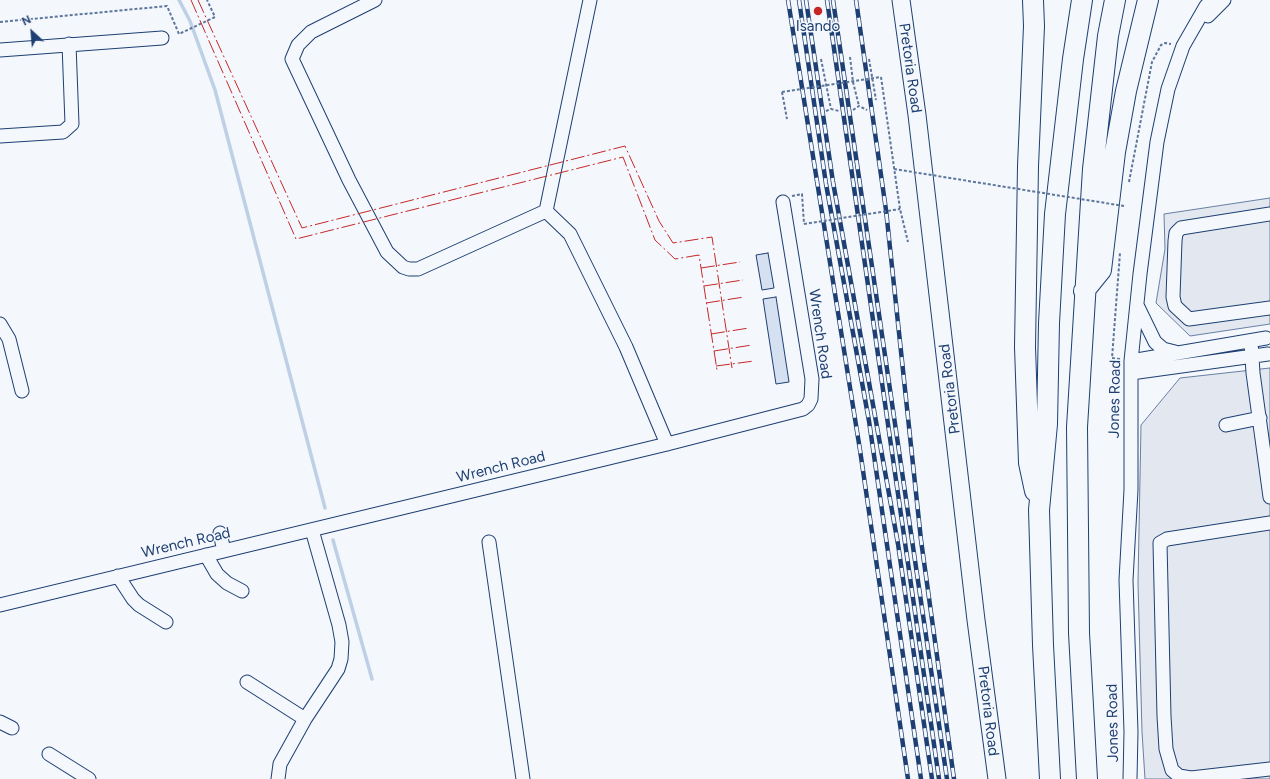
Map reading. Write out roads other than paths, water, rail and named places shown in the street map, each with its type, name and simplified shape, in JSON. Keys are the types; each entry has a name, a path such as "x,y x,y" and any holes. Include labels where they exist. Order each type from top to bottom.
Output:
{"highway":[{"path":"1033,0 1034,26 1028,166 1025,347 1029,463 1040,510"},
{"path":"1034,26 1039,0"},
{"path":"1050,779 1043,645 1040,510 1047,424 1049,323 1055,214 1072,59 1082,0"},
{"path":"1087,779 1079,633 1077,427 1084,291 1093,169 1108,36 1115,0"},
{"path":"1084,291 1101,270 1115,152 1126,91 1148,0"}],"main road":[{"name":"Pretoria Road","path":"900,0 917,115 976,620 997,779"}],"street":[{"path":"375,0 311,32 298,45 292,58 350,180 387,252 397,263 409,270 426,266 546,211"},
{"path":"546,211 590,0"},
{"name":"Jones Road","path":"1130,779 1131,732 1126,580 1131,490 1131,367 1137,305 1157,142 1168,89 1183,46 1206,6 1212,0"},
{"name":"Jones Road","path":"1194,27 1224,0"},
{"path":"0,50 162,38"},
{"path":"0,136 63,132 72,124 69,44"},
{"name":"Wrench Road","path":"0,604 797,412 808,405 811,399 812,379 783,202"},
{"path":"546,211 570,234 626,347 667,444"},
{"path":"1270,214 1181,228 1176,233 1172,297 1175,306 1189,319 1270,308"},
{"path":"1137,305 1155,342 1163,349 1178,353"},
{"path":"0,324 9,339 22,391"},
{"path":"1131,367 1178,353 1266,338"},
{"path":"1251,341 1270,497"},
{"path":"1131,367 1268,354"},
{"path":"1226,425 1260,418"},
{"path":"1270,524 1167,539 1160,543 1163,578 1164,716 1166,749 1172,770 1178,776 1191,778 1270,769"},
{"path":"278,779 280,764 305,719 338,669 342,648 339,625 312,530"},
{"path":"220,533 224,551"},
{"path":"489,542 523,779"},
{"path":"206,555 217,574 227,583 242,591"},
{"path":"118,576 133,599 139,605 166,622"},
{"path":"247,682 305,719"},
{"path":"0,722 12,728"},
{"path":"50,754 89,779"}],"waterway":[{"path":"179,0 190,21 215,90 325,508"},
{"path":"333,540 372,679"}],"railway":[{"path":"788,0 860,450 908,779"},
{"path":"799,0 826,184 869,421 921,779"},
{"path":"806,0 833,182 898,544 932,779"},
{"path":"827,0 939,779"},
{"path":"833,0 947,779"},
{"path":"856,0 886,210 921,540 954,779"}],"place":[{"name":"Isando","path":"818,11"}]}
